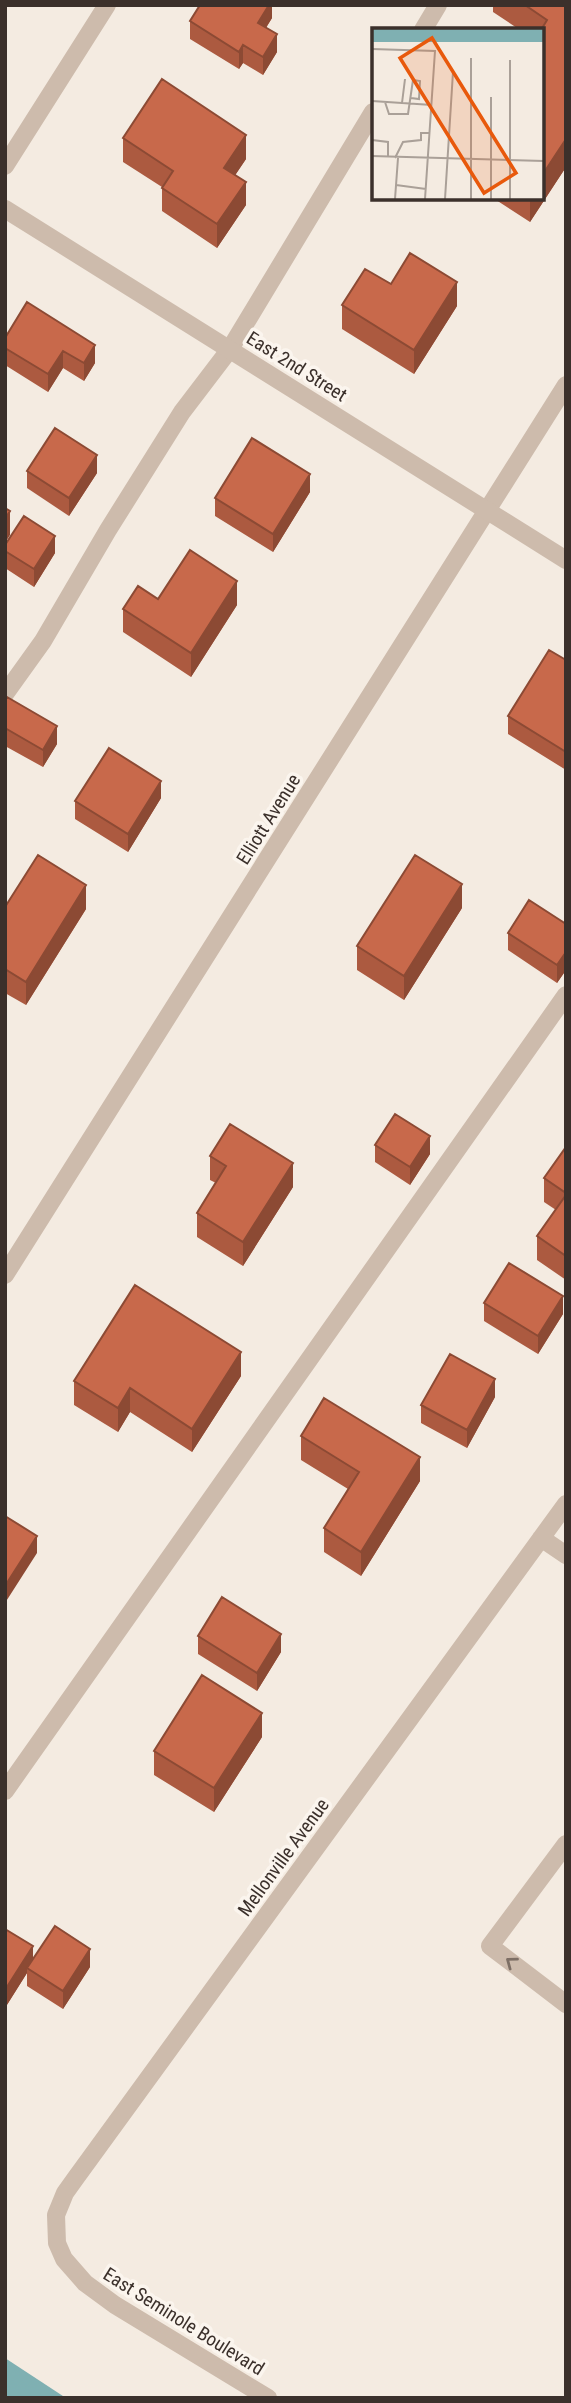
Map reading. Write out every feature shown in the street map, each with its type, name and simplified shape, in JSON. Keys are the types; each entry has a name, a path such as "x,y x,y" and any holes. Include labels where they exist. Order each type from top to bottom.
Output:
{"street":[{"path":"5,166 107,5"},
{"path":"425,28 438,5"},
{"path":"5,694 43,641 108,530 183,412 230,349 372,114"},
{"name":"East 2nd Street","path":"5,209 566,560"},
{"name":"Elliott Avenue","path":"5,1275 566,385"},
{"path":"5,1791 566,995"},
{"name":"Mellonville Avenue","path":"57,2244 56,2215 75,2179 566,1504"},
{"path":"541,1538 566,1555"},
{"path":"566,1844 490,1946 566,2004"},
{"name":"East Seminole Boulevard","path":"57,2244 64,2259 85,2283 115,2305 268,2398"}],"water":[{"path":"5,2358 66,2398 5,2398"}],"building":[{"path":"200,5 269,5 258,23 277,34 263,57 243,45 239,52 190,21"},
{"path":"525,5 566,5 566,139 543,174 542,28 547,20"},
{"path":"162,79 246,135 224,168 246,182 217,224 162,188 173,171 123,138"},
{"path":"410,253 457,282 414,350 342,305 365,269 391,284"},
{"path":"27,302 95,345 84,363 63,351 48,374 5,348 5,338"},
{"path":"55,428 97,455 69,498 27,471"},
{"path":"252,438 310,474 273,534 215,498"},
{"path":"24,516 55,536 34,569 5,551 5,545"},
{"path":"190,550 237,581 191,653 123,609 138,586 158,599"},
{"path":"549,650 566,660 566,752 508,716"},
{"path":"7,697 57,726 43,750 5,728"},
{"path":"109,748 161,781 128,834 75,801"},
{"path":"38,855 86,885 26,982 5,969 5,907"},
{"path":"415,855 462,884 404,976 357,946"},
{"path":"529,900 566,924 566,952 557,965 508,933"},
{"path":"395,1114 430,1136 410,1167 375,1145"},
{"path":"230,1124 293,1163 243,1242 197,1213 226,1166 210,1156"},
{"path":"566,1147 566,1193 544,1178"},
{"path":"566,1195 566,1256 537,1236"},
{"path":"509,1263 563,1296 538,1336 484,1303"},
{"path":"135,1285 241,1352 192,1429 130,1388 118,1408 74,1381"},
{"path":"450,1354 495,1379 467,1430 421,1405"},
{"path":"324,1398 420,1457 361,1552 324,1528 359,1472 301,1436"},
{"path":"5,1516 37,1536 5,1586"},
{"path":"222,1597 281,1634 257,1673 198,1636"},
{"path":"202,1675 262,1713 214,1788 154,1751"},
{"path":"55,1926 90,1949 63,1991 27,1968"},
{"path":"5,1929 33,1946 5,1990"}]}
